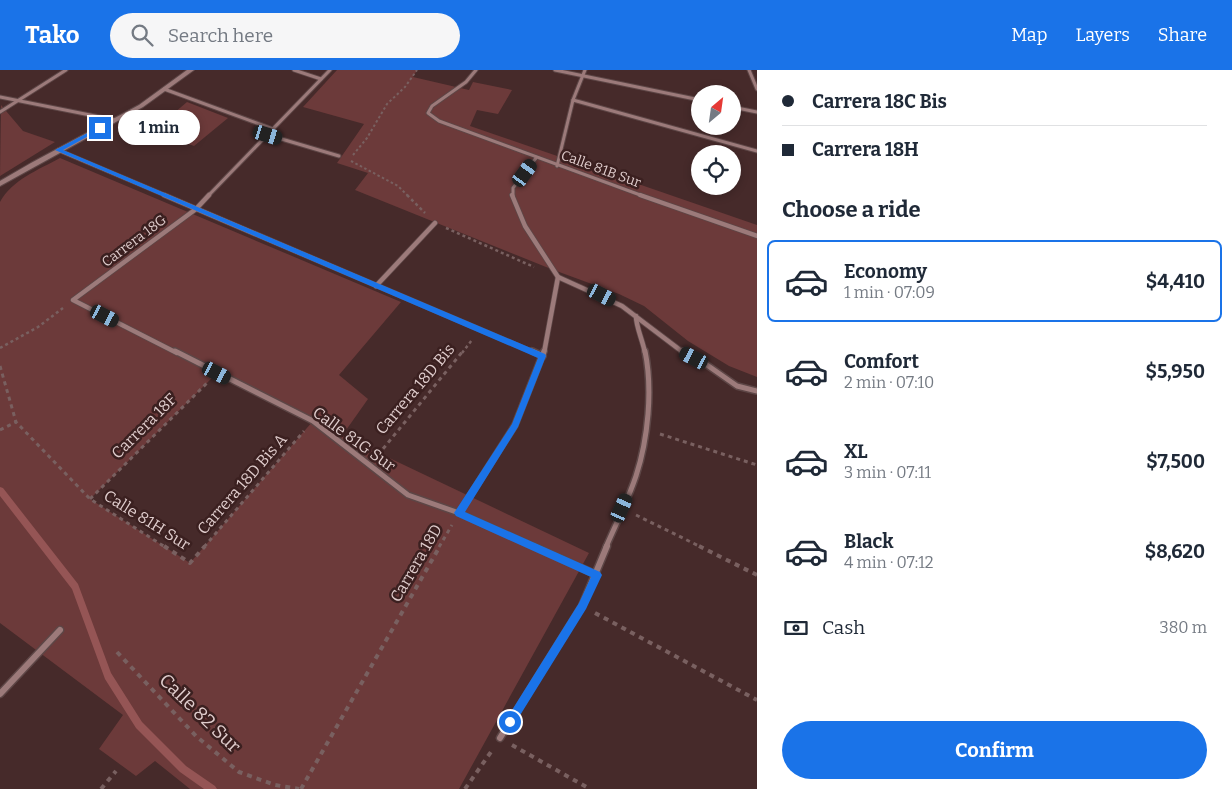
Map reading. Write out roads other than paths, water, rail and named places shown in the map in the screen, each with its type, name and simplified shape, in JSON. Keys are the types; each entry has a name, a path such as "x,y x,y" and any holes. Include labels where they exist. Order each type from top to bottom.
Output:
{"street":[{"path":"0,112 66,70"},
{"path":"0,184 58,150 115,120 191,70"},
{"path":"294,70 322,79"},
{"name":"Carrera 18G","path":"74,300 196,209 330,70"},
{"name":"Calle 81B Sur","path":"476,70 466,82 432,106 428,113 439,121 557,166 757,236"},
{"path":"555,70 691,98"},
{"path":"557,166 573,100 585,70"},
{"path":"748,70 757,89"},
{"path":"164,89 273,129"},
{"path":"0,97 115,120"},
{"path":"573,100 757,151"},
{"path":"741,109 757,112"},
{"path":"268,135 339,156"},
{"path":"58,150 543,356"},
{"path":"536,158 513,188 512,194 525,226 558,277 602,295 622,306 681,351 708,365 737,386 757,391"},
{"path":"376,286 435,223"},
{"name":"Carrera 18D","path":"459,513 515,425 543,356 558,277"},
{"name":"Calle 81G Sur","path":"74,300 313,421 408,495 459,513 597,575"},
{"path":"500,738 582,606 597,575 636,476 647,430 648,366 642,336 636,323 636,316"},
{"path":"0,694 60,630"}],"waterway":[{"path":"0,490 75,587 108,676 139,725 183,769 212,789"}]}
